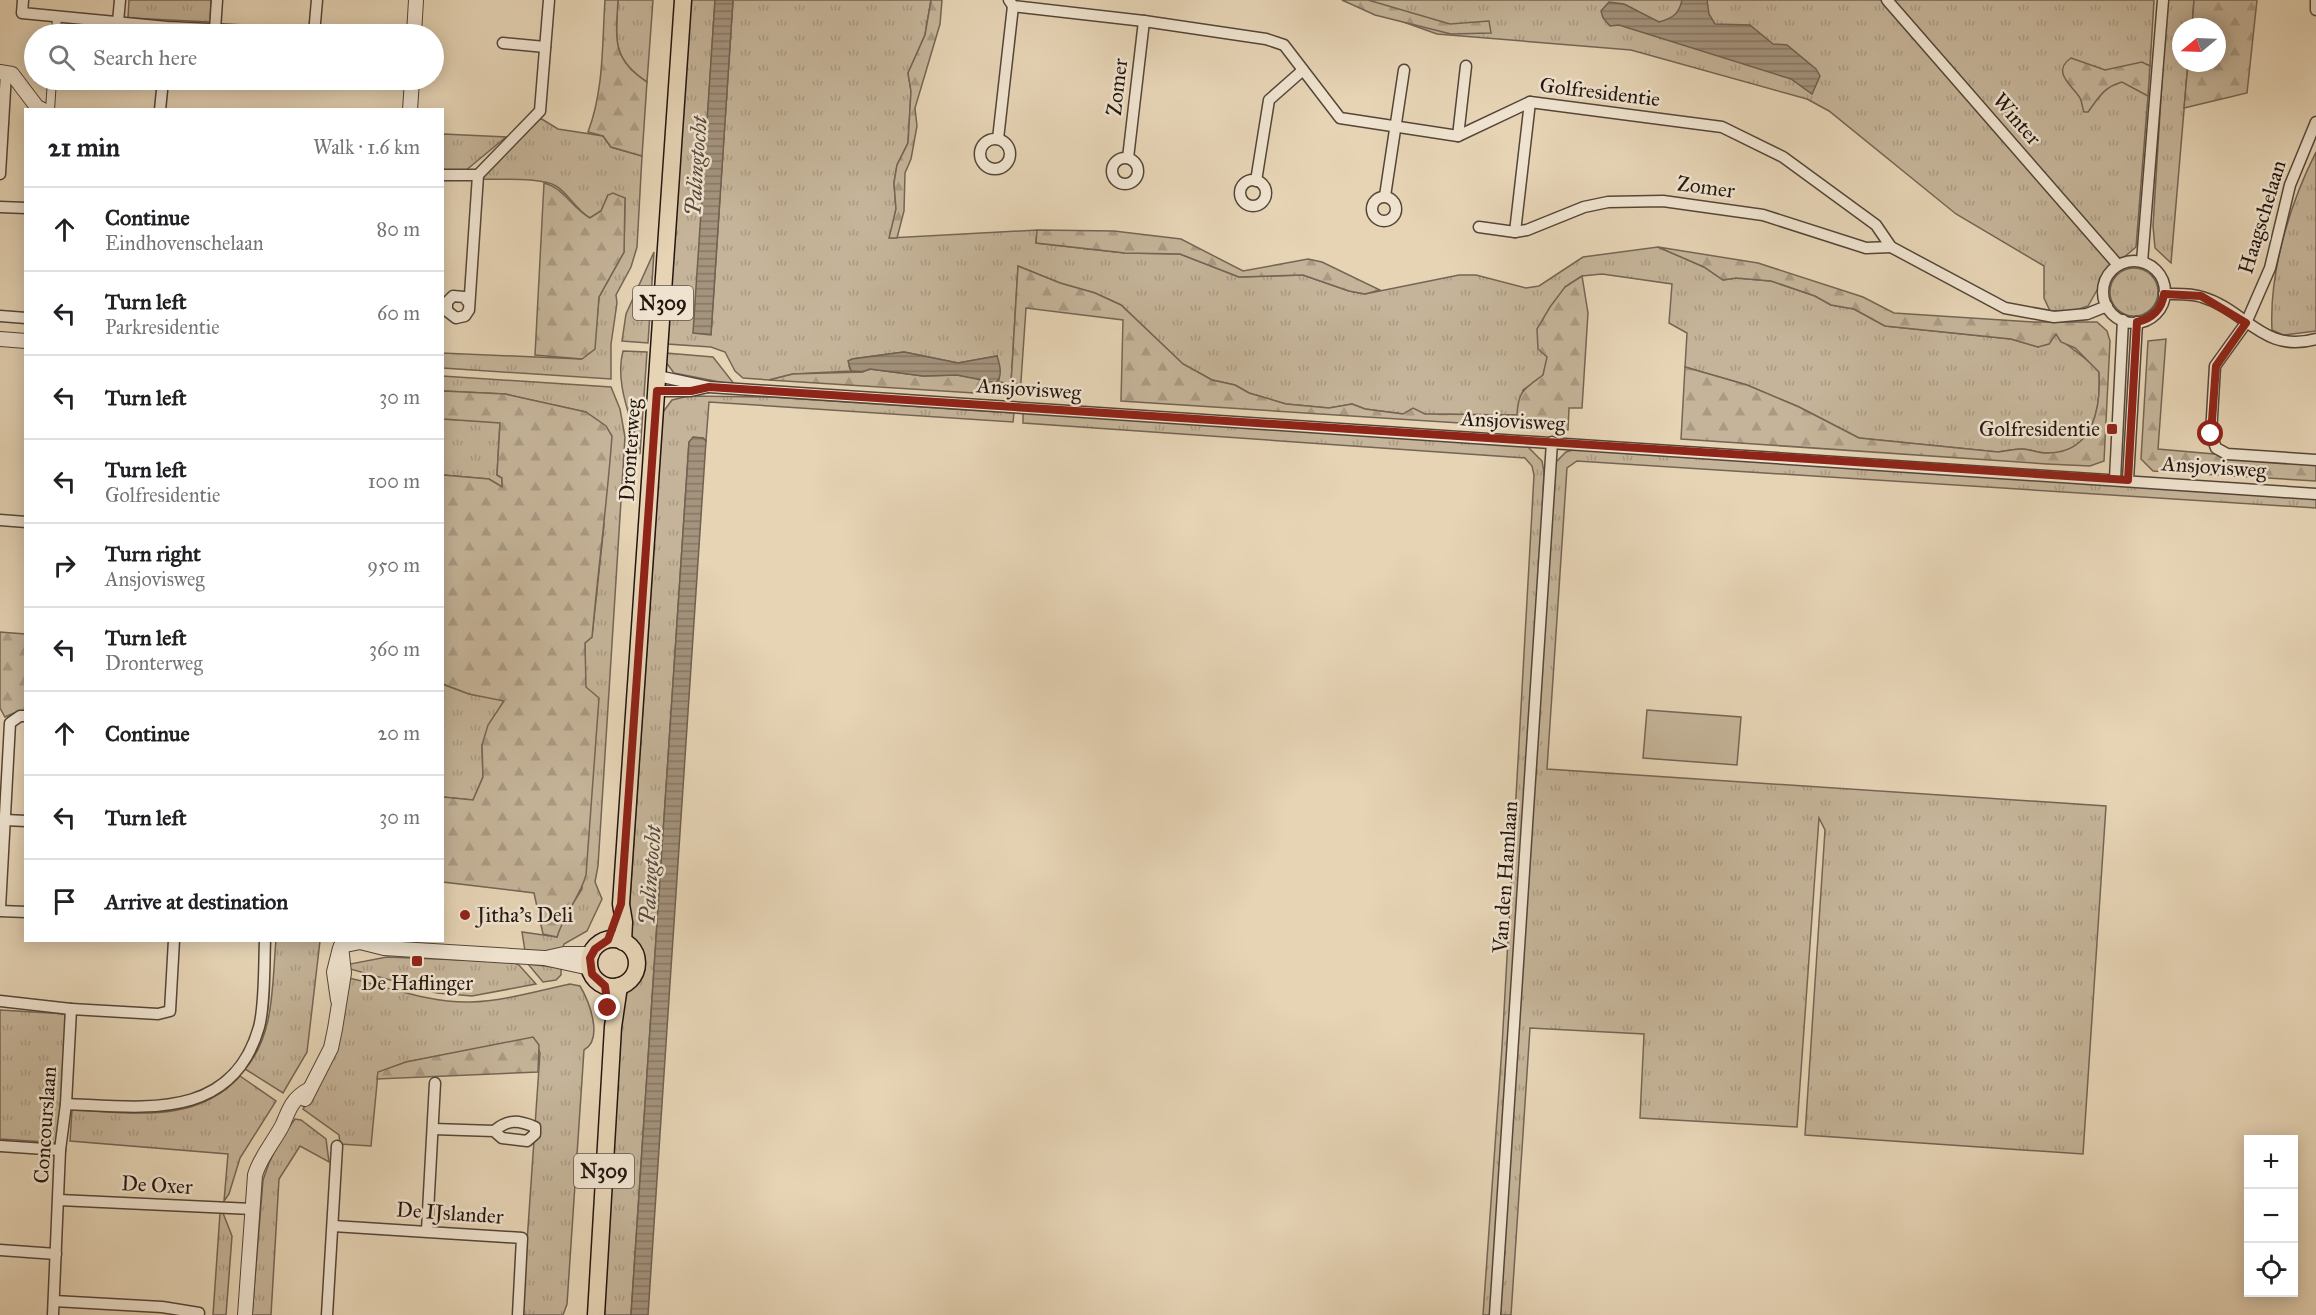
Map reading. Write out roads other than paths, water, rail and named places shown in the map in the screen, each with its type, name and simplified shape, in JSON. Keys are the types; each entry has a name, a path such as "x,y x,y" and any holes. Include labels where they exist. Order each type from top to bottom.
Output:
{"main road":[{"name":"Dronterweg","path":"615,941 621,904 683,0"},
{"name":"N309","path":"596,1315 613,1027 612,986 596,979 591,961 598,945 615,941"},
{"path":"612,986 631,979 637,965 633,951 615,941"}],"street":[{"path":"23,0 22,13 129,24"},
{"path":"118,22 120,0"},
{"path":"215,24 217,0"},
{"path":"314,24 317,0"},
{"path":"415,24 416,0"},
{"path":"469,303 478,176 540,111 549,0"},
{"name":"Winter","path":"1887,0 2118,265"},
{"path":"2142,262 2163,0"},
{"path":"2316,0 2316,10"},
{"path":"998,139 1011,3 1266,39 1284,45 1340,118 1398,128 1458,136 1466,66"},
{"path":"57,16 57,24"},
{"name":"Zomer","path":"1128,158 1144,21"},
{"path":"503,43 545,47"},
{"path":"1256,181 1269,100 1303,70"},
{"path":"1385,196 1398,128 1404,70"},
{"path":"0,174 3,73 18,79 24,88"},
{"path":"25,90 39,108"},
{"path":"50,108 51,90"},
{"path":"160,108 161,90"},
{"path":"411,108 412,90"},
{"path":"1515,232 1530,102"},
{"name":"Golfresidentie","path":"1458,136 1530,102 1722,127 1783,157 1876,225 1891,247 2005,309 2054,317 2087,314 2107,306"},
{"name":"Haagschelaan","path":"2316,122 2289,185 2270,268 2246,323 2216,366 2212,442 2216,448 2227,454 2316,460"},
{"path":"444,175 478,176"},
{"name":"Zomer","path":"1479,227 1515,232 1527,231 1584,207 1608,202 1663,201 1763,215 1866,248 1891,247"},
{"path":"0,207 24,208"},
{"path":"2131,261 2142,262 2153,268 2161,277 2164,294 2158,311 2148,318 2137,322 2123,320 2107,306 2103,295 2104,283 2118,265 2131,261"},
{"path":"2164,294 2201,296 2259,332 2287,344 2316,339"},
{"path":"0,316 24,318"},
{"path":"2115,479 2123,320"},
{"path":"2128,480 2137,322"},
{"path":"0,339 24,341"},
{"name":"Ansjovisweg","path":"657,384 2316,494"},
{"name":"Van den Hamlaan","path":"1495,1315 1552,442"},
{"path":"0,520 24,522"},
{"path":"24,716 10,723 3,773 5,820 0,909 24,912"},
{"path":"5,820 24,821"},
{"path":"0,1001 71,1009 158,1014 170,1011 174,942"},
{"path":"66,1104 153,1107 180,1104 215,1090 240,1066 259,1027 265,942"},
{"path":"245,1315 255,1175 260,1160 283,1124 292,1118 304,1103 308,1090 331,1048 344,973 341,943 360,951 384,948 591,961"},
{"name":"Concourslaan","path":"53,1315 60,1150 66,1104 71,1009"},
{"path":"427,1230 435,1083"},
{"path":"433,1129 494,1131"},
{"path":"0,1146 60,1150"},
{"path":"327,1315 337,1146"},
{"name":"De Oxer","path":"59,1200 252,1209"},
{"name":"De IJslander","path":"333,1226 427,1230 522,1238 518,1315"},
{"path":"0,1250 56,1254"},
{"path":"54,1301 199,1313"}],"place":[{"name":"Golfresidentie","path":"2112,429"},
{"name":"Jitha's Deli","path":"465,915"},
{"name":"De Haflinger","path":"417,961"}],"water label":[{"name":"Palingtocht","path":"696,166"},
{"name":"Palingtocht","path":"650,875"}]}
